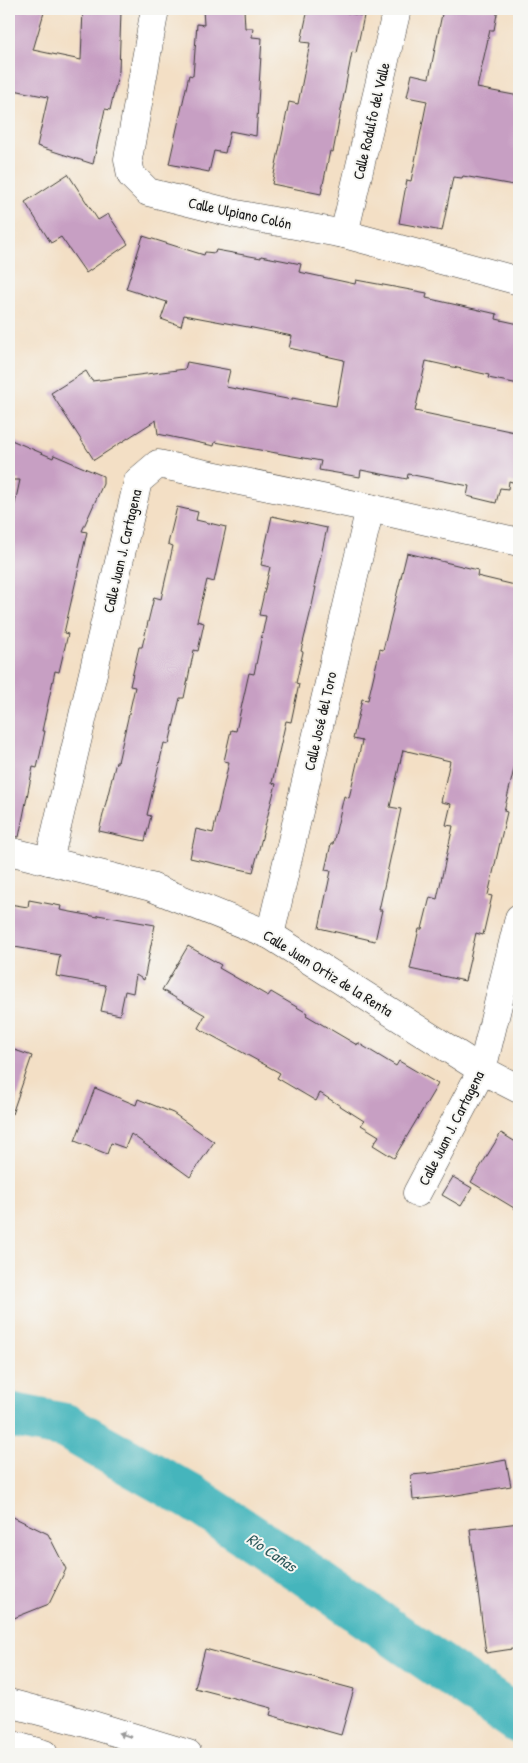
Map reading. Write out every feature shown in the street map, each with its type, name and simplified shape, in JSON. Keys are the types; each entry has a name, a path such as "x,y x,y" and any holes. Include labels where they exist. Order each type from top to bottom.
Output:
{"street":[{"name":"Calle Ulpiano Colón","path":"155,9 128,159 132,175 148,192 236,214 344,234 519,281"},
{"name":"Calle Rodulfo del Valle","path":"344,234 397,9"},
{"name":"Calle Juan J. Cartagena","path":"49,861 138,481 158,464 370,508 519,542"},
{"name":"Calle José del Toro","path":"270,935 370,508"},
{"name":"Calle Juan Ortiz de la Renta","path":"9,851 151,887 270,935 482,1070 519,1090"},
{"name":"Calle Juan J. Cartagena","path":"417,1193 482,1070 519,918"},
{"path":"9,1703 89,1724 188,1754"},
{"path":"9,1744 44,1754"}],"building":[{"path":"9,9 45,9 33,50 81,60 83,9 115,9 114,11 121,11 119,71 110,110 105,109 93,164 37,146 48,97 9,89"},
{"path":"203,9 244,9 245,28 253,28 252,37 262,38 256,136 230,131 225,153 214,151 209,172 169,164 189,75 193,76 197,24 204,25"},
{"path":"308,9 328,9 364,16 356,53 352,52 333,152 330,151 321,194 272,184 289,102 298,104 310,43 301,42"},
{"path":"443,9 498,9 494,30 490,30 477,88 519,96 519,186 463,176 462,178 453,177 442,231 399,223 407,180 411,181 427,101 407,97 412,74 429,78"},
{"path":"68,174 98,220 108,214 128,244 86,273 61,237 51,243 25,202"},
{"path":"143,236 204,255 205,252 215,253 216,250 261,258 261,256 301,264 299,272 355,284 356,280 427,293 426,298 497,314 496,319 519,324 519,384 488,378 489,375 426,361 415,411 519,433 519,484 509,481 508,489 500,488 496,503 467,496 469,486 408,474 407,479 361,470 360,477 319,470 321,461 215,442 214,446 158,434 156,420 94,460 51,393 86,371 92,381 185,369 187,362 230,370 226,387 292,400 292,398 336,406 344,360 289,348 292,336 184,315 181,326 161,319 167,302 126,289"},
{"path":"9,439 53,458 54,455 103,476 103,484 82,531 87,532 64,633 68,634 59,672 55,671 42,731 45,731 40,755 37,768 33,767 19,837 9,836 9,531 20,480 9,480"},
{"path":"177,507 198,512 196,520 226,527 214,582 207,580 197,621 204,623 198,651 194,650 184,698 180,698 169,744 164,743 147,815 151,816 145,841 99,831 116,762 118,762 135,687 130,686 139,647 142,647 154,597 161,599 173,546 168,544"},
{"path":"272,516 327,528 301,651 303,652 296,683 299,684 291,722 286,721 272,783 276,784 253,872 190,858 196,829 213,833 229,762 224,761 231,730 236,731 249,673 254,674 266,616 259,615 270,567 261,565"},
{"path":"407,553 478,570 477,576 519,586 519,748 504,811 507,812 488,895 492,896 483,935 476,933 465,981 410,969 419,929 422,929 430,897 437,899 453,826 446,825 451,804 441,802 450,761 403,750 390,807 401,809 379,910 382,910 375,941 319,928 331,871 325,870 344,796 349,798 362,741 353,739 362,699 368,700 380,649 383,650"},
{"path":"29,900 61,906 60,910 155,925 144,980 136,975 133,993 125,991 120,1015 101,1011 105,985 56,976 60,955 9,946 9,904 28,907"},
{"path":"188,946 221,965 219,968 268,996 271,992 357,1045 358,1043 396,1066 399,1061 438,1084 394,1158 373,1145 379,1136 361,1125 364,1121 320,1093 316,1101 277,1078 280,1073 198,1028 205,1015 162,990"},
{"path":"9,1048 32,1056 12,1114 9,1113"},
{"path":"95,1088 136,1105 138,1099 173,1113 214,1142 190,1177 131,1134 125,1148 111,1143 107,1154 75,1141"},
{"path":"501,1133 519,1144 519,1211 471,1182"},
{"path":"453,1177 472,1188 461,1206 442,1195"},
{"path":"506,1460 511,1486 413,1500 411,1475 434,1473"},
{"path":"9,1515 48,1534 66,1569 49,1604 9,1620"},
{"path":"519,1523 519,1648 486,1653 470,1529"},
{"path":"205,1649 354,1689 341,1735 270,1715 272,1708 195,1688"}],"waterway":[{"name":"Río Cañas","path":"9,1415 65,1426 194,1499 304,1572 519,1721"}]}
